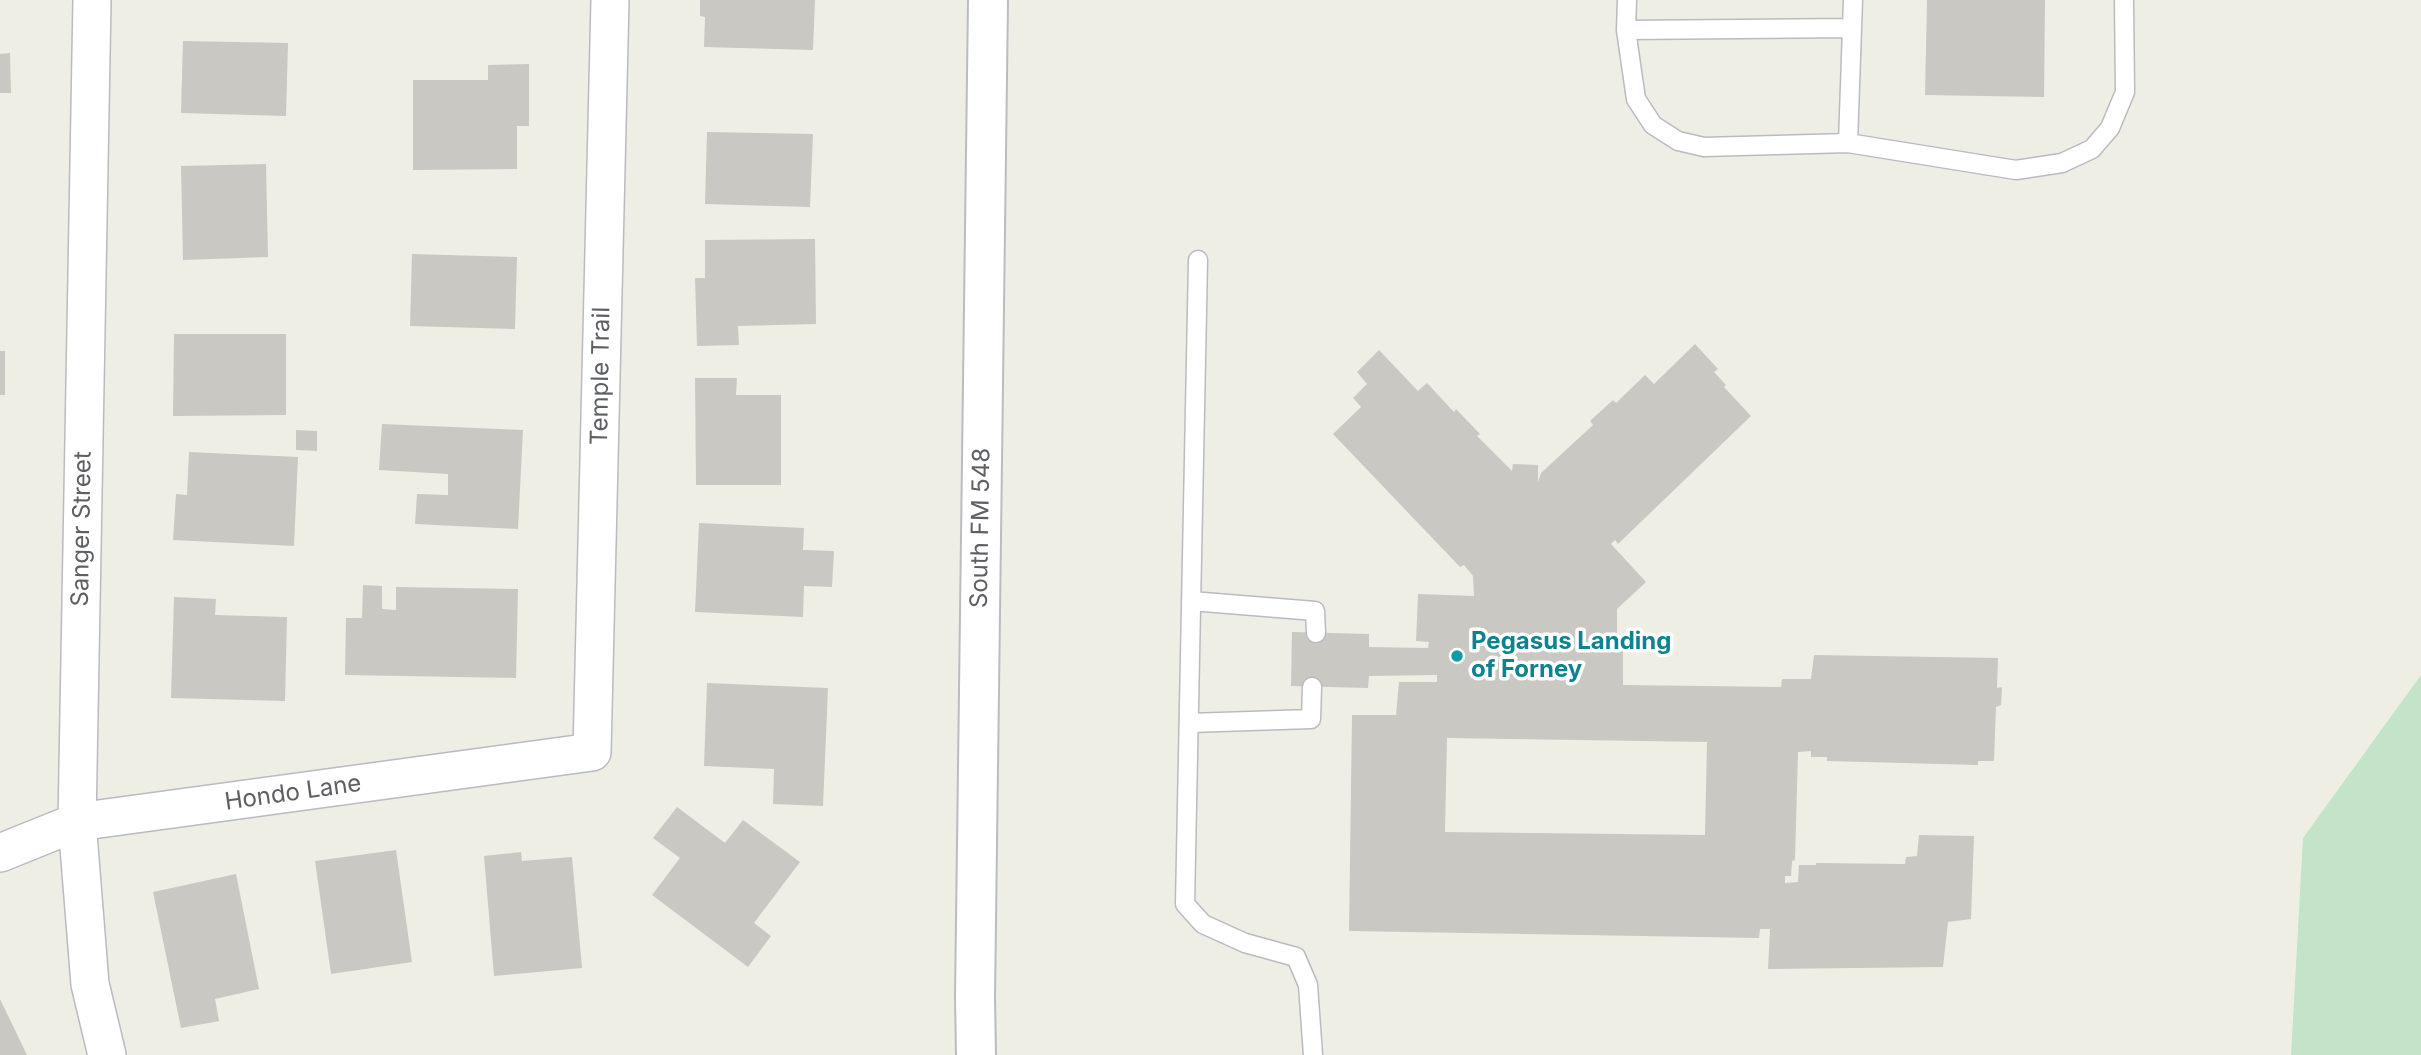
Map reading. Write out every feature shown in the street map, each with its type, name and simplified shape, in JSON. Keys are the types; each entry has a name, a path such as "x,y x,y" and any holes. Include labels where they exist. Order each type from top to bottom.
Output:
{"main road":[{"name":"South FM 548","path":"976,1055 988,0"}],"street":[{"name":"Sanger Street","path":"92,0 77,822 90,984 107,1055"},
{"name":"Temple Trail","path":"592,752 610,0"},
{"name":"Hondo Lane","path":"0,853 77,822 592,752"}],"lane":[{"path":"1627,0 1626,30 1636,99 1653,125 1678,141 1704,146 1848,143 2016,170 2062,163 2092,149 2110,128 2125,92 2124,0"},
{"path":"1848,143 1853,0"},
{"path":"1626,30 1852,28"},
{"path":"1198,260 1185,904 1203,924 1245,943 1296,957 1308,985 1313,1055"},
{"path":"1191,601 1315,611 1316,633"},
{"path":"1189,723 1311,719 1312,687"}],"green space":[{"path":"2421,675 2421,1055 2291,1055 2303,838"}],"building":[{"path":"700,0 815,0 813,50 704,47 705,17 700,16"},
{"path":"1927,0 2045,0 2044,97 1925,95"},
{"path":"183,41 288,43 286,116 181,113"},
{"path":"10,53 11,93 0,93 0,54"},
{"path":"529,64 529,126 517,126 517,169 413,170 413,80 488,80 488,65"},
{"path":"707,132 813,134 810,207 705,204"},
{"path":"266,164 268,257 183,260 181,166"},
{"path":"815,239 816,324 738,326 739,345 697,346 695,278 705,278 705,240"},
{"path":"412,254 517,257 515,329 410,326"},
{"path":"174,334 286,334 286,415 173,416"},
{"name":"Pegasus Landing of Forney","path":"1695,344 1718,369 1714,372 1726,385 1724,387 1751,416 1618,544 1615,540 1611,544 1646,582 1617,609 1617,636 1623,637 1623,685 1781,687 1782,679 1811,679 1814,655 1998,658 1997,688 2002,687 2001,705 1996,707 1994,761 1978,761 1978,765 1827,761 1827,757 1811,757 1811,751 1798,752 1795,860 1792,861 1791,876 1785,876 1785,883 1798,882 1799,865 1905,864 1906,857 1917,856 1919,835 1974,836 1971,919 1948,922 1943,967 1768,969 1770,929 1760,929 1759,938 1349,931 1352,715 1396,715 1399,682 1437,682 1437,675 1369,676 1368,688 1291,686 1292,632 1369,634 1369,647 1428,648 1429,642 1416,641 1418,594 1474,596 1473,576 1464,565 1460,567 1333,434 1361,407 1353,398 1367,384 1357,372 1379,350 1418,391 1427,383 1454,412 1456,409 1480,434 1477,436 1512,471 1513,464 1538,465 1538,482 1541,473 1593,425 1590,421 1613,400 1616,403 1645,375 1654,384","holes":["1447,738 1707,742 1705,835 1445,832"]},
{"path":"0,351 5,351 5,395 0,395"},
{"path":"695,378 737,378 736,395 781,395 781,485 696,485"},
{"path":"382,424 523,430 518,529 415,524 417,494 448,495 448,474 379,470"},
{"path":"296,430 317,431 317,451 296,450"},
{"path":"189,452 298,457 294,546 173,540 176,494 187,495"},
{"path":"699,523 804,528 803,550 834,551 832,587 804,586 803,617 695,612"},
{"path":"363,585 382,586 382,609 396,610 396,587 518,589 516,678 345,675 346,618 362,618"},
{"path":"174,597 216,599 215,615 287,617 285,701 171,698"},
{"path":"707,683 828,688 823,806 773,804 774,769 704,766"},
{"path":"677,807 725,843 743,820 800,862 754,923 771,936 748,967 652,895 680,858 653,838"},
{"path":"396,850 412,962 331,974 315,861"},
{"path":"521,852 522,861 572,857 582,968 494,976 484,856"},
{"path":"236,874 259,989 215,999 219,1021 181,1028 153,892"},
{"path":"0,999 27,1055 0,1055"}],"place":[{"name":"Pegasus Landing of Forney","path":"1457,656"}]}
